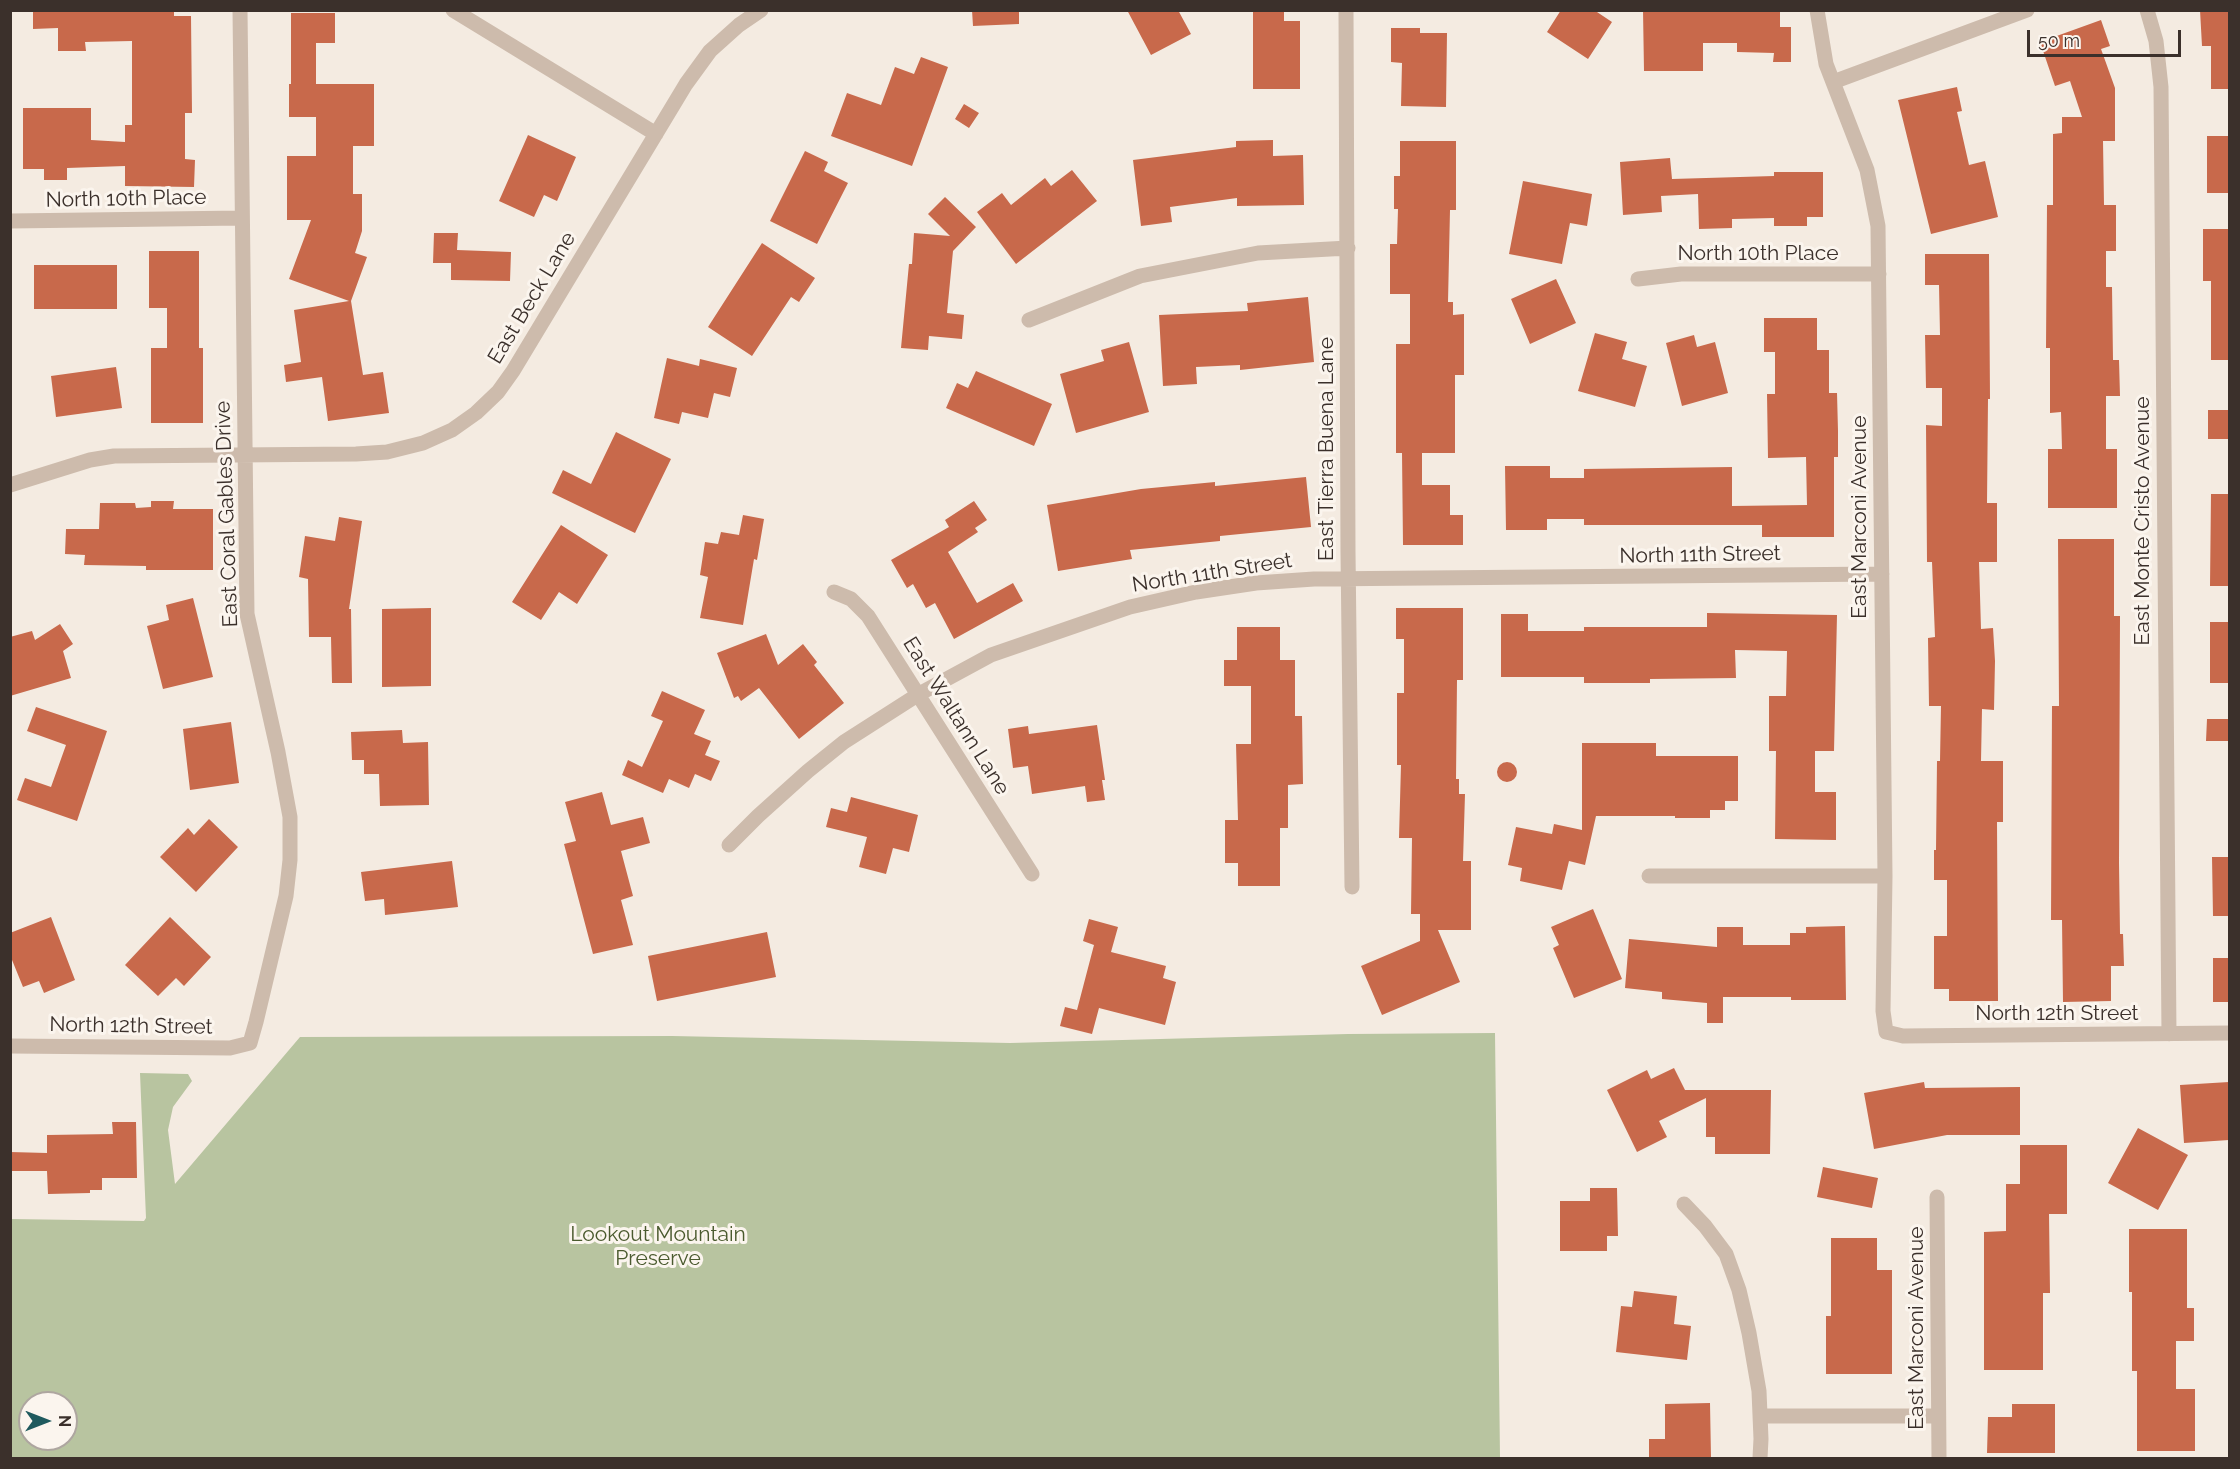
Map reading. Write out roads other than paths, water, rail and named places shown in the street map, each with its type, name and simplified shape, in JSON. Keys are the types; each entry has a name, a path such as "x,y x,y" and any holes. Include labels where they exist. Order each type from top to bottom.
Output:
{"street":[{"name":"East Coral Gables Drive","path":"240,10 247,614 290,817 290,860 286,896 250,1042"},
{"path":"453,10 656,134"},
{"name":"East Beck Lane","path":"244,454 387,452 423,443 452,430 476,413 498,392 513,371 686,84 710,51 739,25 761,10"},
{"name":"East Tierra Buena Lane","path":"1346,10 1348,580 1352,887"},
{"name":"East Marconi Avenue","path":"1817,10 1826,64 1867,170 1878,226 1885,876 1882,1011 1886,1032"},
{"path":"1833,82 2026,10"},
{"name":"East Monte Cristo Avenue","path":"2146,10 2156,41 2161,87 2169,1034"},
{"name":"North 10th Place","path":"10,221 242,218"},
{"path":"1029,320 1140,276 1258,253 1348,248"},
{"name":"North 10th Place","path":"1638,279 1681,274 1879,274"},
{"path":"10,485 90,460 114,456 244,454"},
{"name":"North 11th Street","path":"729,845 758,816 844,742 919,694 991,655 1130,607 1196,592 1256,583 1314,579 1882,574"},
{"name":"East Waltann Lane","path":"834,592 851,599 868,616 1032,874"},
{"path":"1649,876 1885,876"},
{"name":"North 12th Street","path":"1886,1032 1903,1036 2229,1033"},
{"name":"North 12th Street","path":"10,1046 230,1048 250,1042"},
{"name":"East Marconi Avenue","path":"1937,1197 1939,1458"},
{"path":"1684,1204 1705,1226 1726,1254 1739,1290 1749,1333 1761,1416 1760,1458"},
{"path":"1761,1416 1938,1416"}],"park label":[{"name":"Lookout Mountain Preserve","path":"658,1247"}]}
